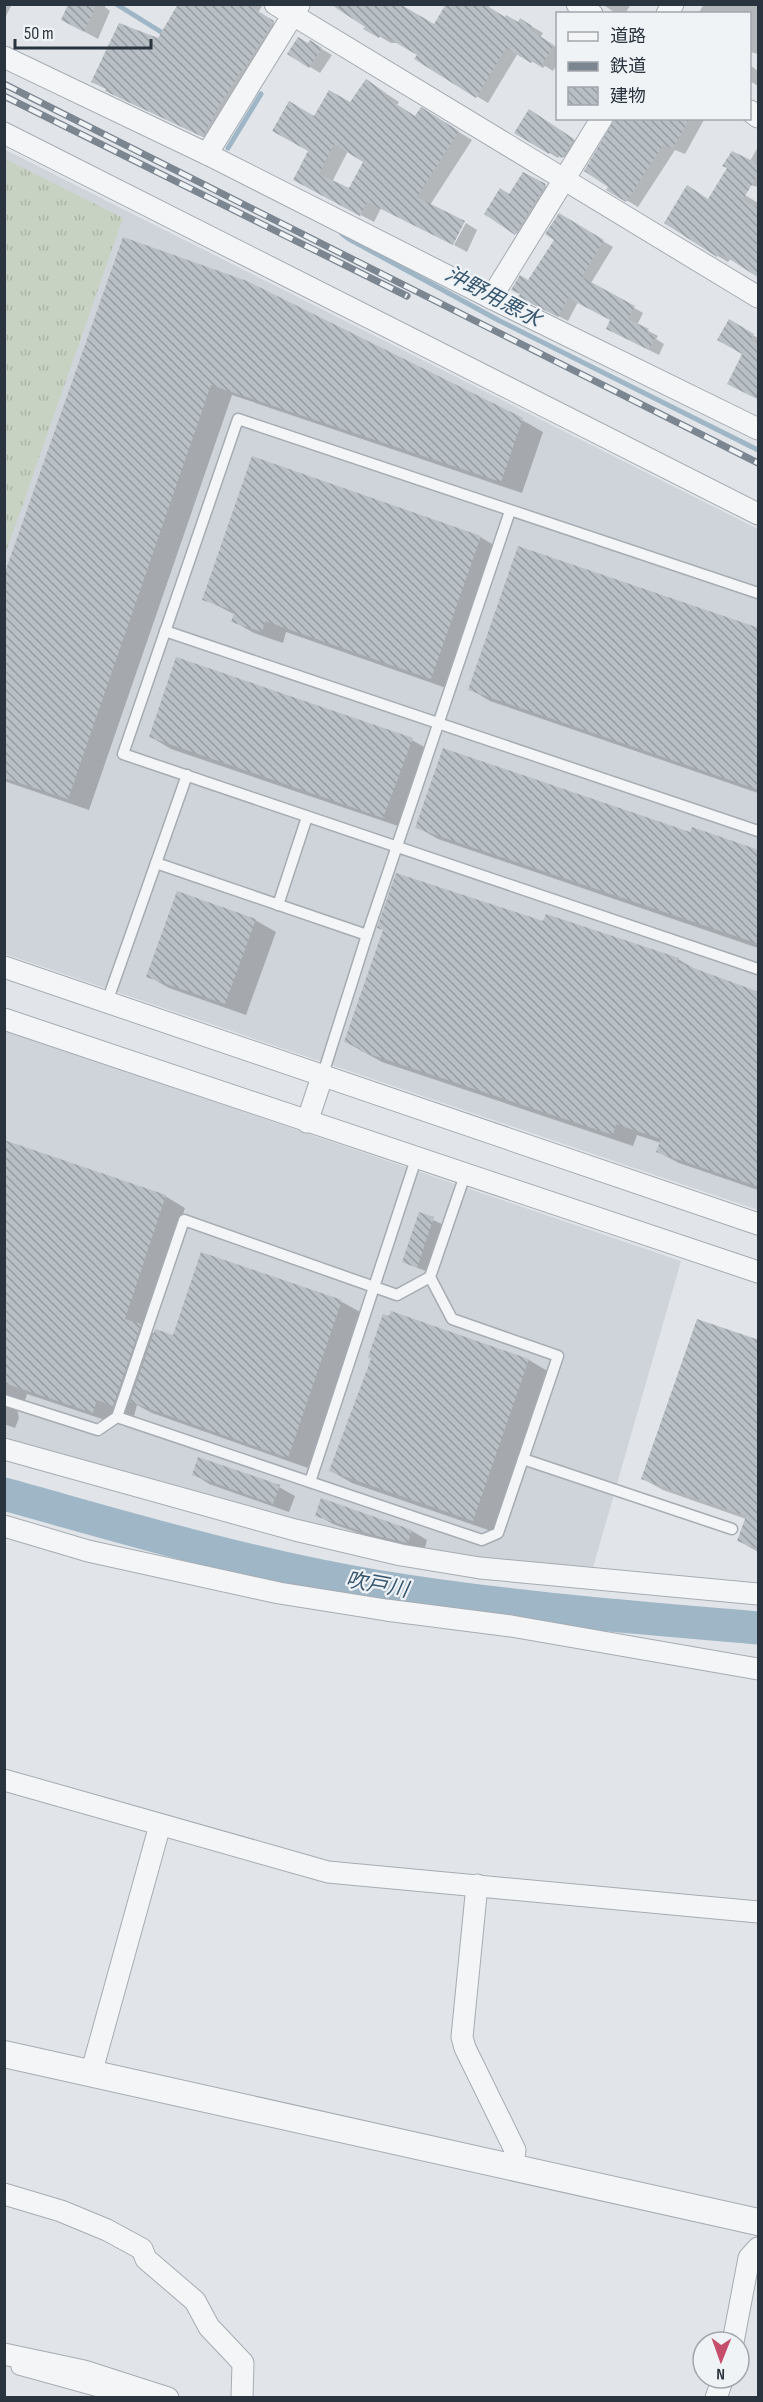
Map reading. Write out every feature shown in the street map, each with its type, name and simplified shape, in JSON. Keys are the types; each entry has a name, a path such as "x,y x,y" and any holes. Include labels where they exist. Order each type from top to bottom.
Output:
{"street":[{"path":"207,154 289,8 564,179 758,294"},
{"path":"4,57 207,154 490,298 759,429"},
{"path":"490,298 601,120"},
{"path":"4,133 759,514"},
{"path":"4,967 759,1224"},
{"path":"4,1019 416,1159 759,1272"},
{"path":"307,1122 323,1074"},
{"path":"4,1449 295,1530 401,1555 480,1568 759,1594"},
{"path":"4,1526 88,1551 279,1593 386,1610 512,1626 759,1670"},
{"path":"4,1780 328,1872 759,1912"},
{"path":"91,2074 160,1824"},
{"path":"477,1886 462,2037 465,2048 515,2150 513,2167"},
{"path":"4,2054 759,2222"},
{"path":"4,2194 61,2211 107,2230 142,2249 146,2259 195,2301 209,2327 243,2362 242,2397"},
{"path":"735,2330 749,2258 759,2248"},
{"path":"4,2354 84,2371 168,2397"},
{"path":"4,2363 131,2397"}],"lane":[{"path":"759,593 510,512 238,419 123,754 759,969"},
{"path":"323,1074 367,935 510,512"},
{"path":"165,631 759,831"},
{"path":"107,1002 187,775"},
{"path":"278,905 307,817"},
{"path":"156,863 367,935"},
{"path":"310,1482 416,1159"},
{"path":"4,1400 98,1430 117,1417 184,1220 397,1295 430,1277 465,1175"},
{"path":"117,1417 482,1540 498,1533 558,1356 452,1319 430,1277"},
{"path":"523,1459 732,1529"}],"shaded area":[{"path":"4,149 758,529 758,1210 5,954"},
{"path":"4,1030 681,1261 592,1571 399,1548 5,1441"}],"green space":[{"path":"5,159 123,218 5,555"}],"building":[{"path":"68,4 97,4 84,32 61,20"},
{"path":"178,4 247,4 274,21 225,95 203,137 105,91 106,89 91,82 119,23 158,38"},
{"path":"330,4 400,4 434,24 446,4 484,4 505,17 506,15 518,22 520,18 532,26 530,30 554,45 541,66 533,61 531,63 506,48 476,98 414,59 417,55 386,37 380,36 379,38 363,29 365,27"},
{"path":"298,37 308,43 310,40 322,48 309,68 287,54"},
{"path":"366,79 386,93 384,96 415,116 421,107 459,131 417,197 465,221 453,245 367,202 360,216 293,180 308,151 272,131 289,101 314,116 329,90 350,102","holes":["334,144 363,162 349,188 319,174"]},
{"path":"529,109 574,139 562,158 550,151 549,154 514,133"},
{"path":"614,120 689,120 673,148 663,145 626,202 606,190 608,187 584,171"},
{"path":"732,151 759,164 759,173 743,199 759,209 759,278 720,253 717,257 664,223 687,185 708,199 727,168 722,166"},
{"path":"523,172 546,184 515,235 484,214 500,188 509,194"},
{"path":"559,213 604,240 582,277 635,306 628,319 649,329 647,333 655,337 649,350 606,329 610,320 568,298 558,317 518,297 520,294 511,290 520,275 528,280 554,240 545,234"},
{"path":"123,237 247,281 523,418 501,482 211,385 68,799 4,778 4,575"},
{"path":"729,319 754,334 750,340 759,345 759,400 727,384 742,354 717,340"},
{"path":"252,456 481,536 431,679 265,621 262,632 231,622 235,611 202,600"},
{"path":"518,546 759,628 759,790 468,690"},
{"path":"176,657 413,738 383,818 149,737"},
{"path":"443,748 690,832 692,827 759,850 759,944 415,828"},
{"path":"396,873 543,921 546,914 679,958 677,962 759,992 759,1187 656,1152 661,1139 616,1124 613,1135 360,1051 360,1048 344,1042 383,930 377,928"},
{"path":"177,891 256,919 225,1004 146,977"},
{"path":"4,1140 166,1195 125,1319 141,1324 113,1406 97,1400 93,1413 4,1383"},
{"path":"419,1212 434,1217 417,1268 402,1262"},
{"path":"201,1252 342,1300 288,1458 130,1402 155,1329 173,1335"},
{"path":"391,1311 529,1359 473,1521 329,1471 371,1359 368,1357 383,1314 389,1316"},
{"path":"697,1319 759,1340 759,1549 737,1541 746,1516 641,1479"},
{"path":"198,1457 280,1485 273,1504 192,1475"},
{"path":"321,1498 412,1530 408,1543 373,1535 315,1516"}],"waterway":[{"name":"沖野用悪水","path":"116,4 166,35"},
{"name":"沖野用悪水","path":"228,148 261,94"},
{"name":"沖野用悪水","path":"342,234 498,320 758,450"},
{"name":"吹戸川","path":"4,1494 235,1557 375,1586 518,1606 758,1628"}],"railway":[{"path":"4,84 758,463"},
{"path":"4,96 407,296"}]}
